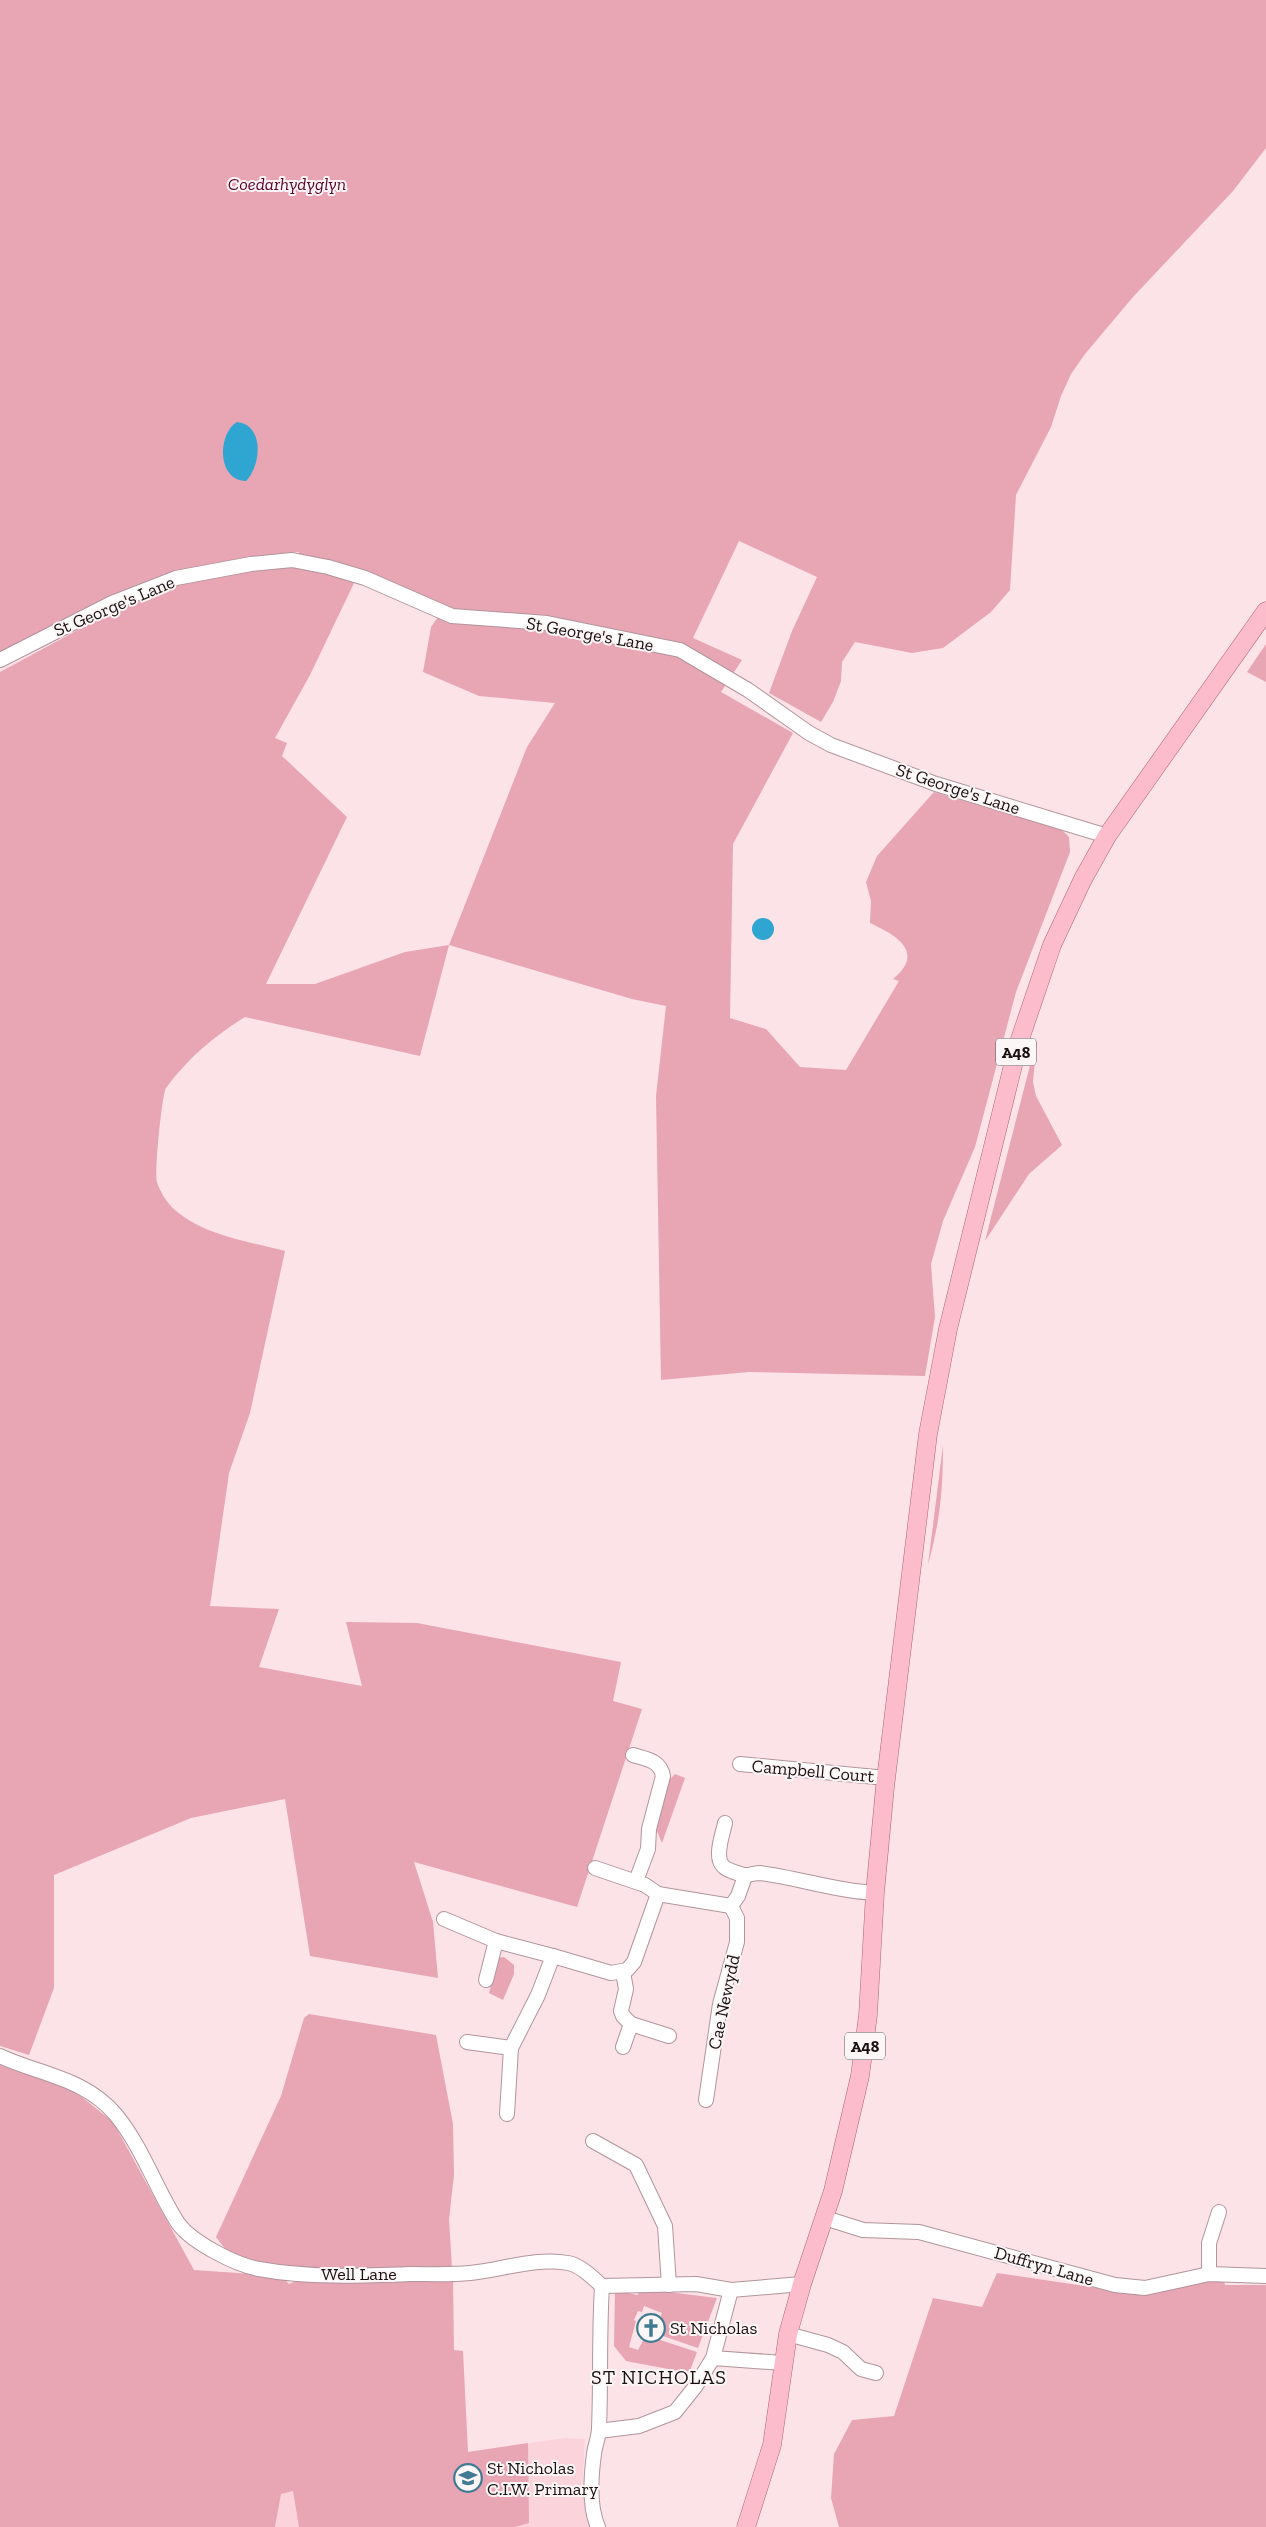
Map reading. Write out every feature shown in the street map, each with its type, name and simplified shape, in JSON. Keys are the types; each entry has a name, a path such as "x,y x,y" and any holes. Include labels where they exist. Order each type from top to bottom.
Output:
{"main road":[{"name":"A48","path":"746,2527 772,2445 788,2334 802,2284 825,2218 850,2126 864,2056 875,1893 886,1778 924,1459 948,1329 1025,1021 1052,945 1083,879 1107,836 1266,611"}],"street":[{"name":"St George's Lane","path":"0,660 31,643 150,587 176,578 250,564 292,560 328,567 365,578 452,616 547,623 680,650 748,690 809,733 831,744 936,784 1107,836"},
{"path":"633,1754 657,1763 661,1768 663,1776 649,1829 648,1849 636,1881"},
{"name":"Campbell Court","path":"740,1764 886,1778"},
{"path":"725,1822 719,1855 721,1864 728,1870 745,1876 756,1873 785,1876 836,1890 875,1893"},
{"path":"595,1868 636,1881 658,1894 731,1906 738,1896 745,1876"},
{"path":"444,1919 496,1941 612,1973 623,1972 631,1968 634,1962 658,1894"},
{"name":"Cae Newydd","path":"706,2100 720,2004 737,1942 738,1924 731,1906"},
{"path":"486,1980 496,1941"},
{"path":"507,2114 510,2048 538,1995 553,1956"},
{"path":"623,1972 626,1993 621,2011 630,2024 669,2036"},
{"path":"623,2047 630,2024"},
{"path":"467,2042 510,2048"},
{"name":"Well Lane","path":"0,2056 77,2083 116,2115 148,2164 177,2222 194,2237 238,2263 259,2269 301,2274 378,2275 470,2273 528,2263 569,2263 587,2273 602,2286"},
{"path":"593,2141 636,2165 665,2226 669,2285"},
{"path":"1209,2274 1208,2243 1218,2212"},
{"name":"Duffryn Lane","path":"825,2218 863,2230 919,2232 1115,2286 1145,2288 1209,2274 1266,2276"},
{"path":"598,2527 593,2508 592,2475 599,2431 599,2333 602,2286 696,2284 730,2290 802,2284"},
{"path":"599,2431 639,2426 675,2412 695,2387 713,2358 730,2290"},
{"path":"788,2334 828,2345 843,2352 861,2369 876,2373"},
{"path":"713,2358 783,2363"}],"shaded area":[{"name":"St Nicholas C.I.W. Primary","path":"565,2438 585,2439 582,2495 588,2495 593,2527 275,2527 281,2493 468,2452"}],"green space":[{"name":"Coedarhydyglyn","path":"0,0 1266,0 1266,148 1233,191 1133,297 1085,354 1071,374 1061,396 1051,427 1016,495 1010,590 991,612 943,648 912,653 855,642 842,662 841,681 833,702 821,722 769,693 792,631 817,577 739,541 693,638 742,660 721,692 793,733 733,844 730,1018 766,1029 800,1067 846,1070 899,981 893,979 903,969 907,961 907,953 904,945 897,939 870,923 871,901 866,882 877,856 934,792 1061,829 1069,837 1070,852 1016,992 975,1147 943,1221 931,1264 935,1317 925,1376 749,1372 661,1380 656,1096 666,1006 632,999 449,945 420,1056 245,1017 223,1032 192,1057 166,1088 162,1104 159,1134 157,1182 167,1201 187,1219 213,1232 285,1251 250,1413 229,1473 210,1606 279,1609 259,1667 362,1686 346,1622 417,1623 621,1662 613,1701 642,1709 577,1907 414,1862 433,1922 438,1978 310,1956 285,1799 191,1818 54,1875 54,1988 29,2055 0,2046 0,672 124,605 170,584 249,569 296,566 299,552 218,563 185,570 149,581 83,609 0,655","holes":["355,581 438,617 431,627 423,672 479,696 555,703 527,747 449,945 405,952 315,984 266,984 347,817 282,756 287,743 275,738 310,675"]},
{"path":"1266,644 1266,682 1247,672"},
{"path":"1037,1038 1033,1082 1036,1096 1062,1145 1029,1174 985,1241"},
{"path":"943,1445 940,1506 928,1565"},
{"path":"675,1774 685,1778 662,1843 656,1829 667,1782"},
{"path":"504,1957 514,1965 514,1974 503,2000 489,1993 498,1958"},
{"path":"309,2014 436,2035 453,2124 454,2175 449,2219 452,2268 374,2270 275,2269 249,2264 226,2250 216,2237 281,2096 304,2018"},
{"path":"0,2064 72,2089 113,2122 194,2270 282,2276 289,2284 301,2279 453,2280 454,2350 463,2351 468,2452 528,2443 529,2523 515,2527 299,2527 293,2491 281,2494 275,2527 0,2527"},
{"path":"997,2273 1118,2291 1223,2277 1225,2285 1266,2285 1266,2527 839,2527 831,2498 834,2454 852,2420 894,2416 933,2298 982,2307"},
{"path":"644,2289 717,2298 698,2348 654,2333 662,2313 644,2306 642,2312 638,2311 634,2320 636,2321 629,2347 638,2350 645,2337 650,2339 651,2337 697,2352 689,2373 626,2361 614,2346 615,2290 637,2295"}],"water":[{"path":"237,422 246,425 252,430 258,447 255,466 246,481 236,479 230,473 225,465 223,456 226,436 230,428"},
{"path":"763,918 771,921 774,929 771,937 763,940 755,937 752,929 755,921"}],"place":[{"name":"St Nicholas","path":"651,2328"},
{"name":"St Nicholas C.I.W. Primary","path":"468,2478"}],"district":[{"name":"ST NICHOLAS","path":"659,2377"}]}
